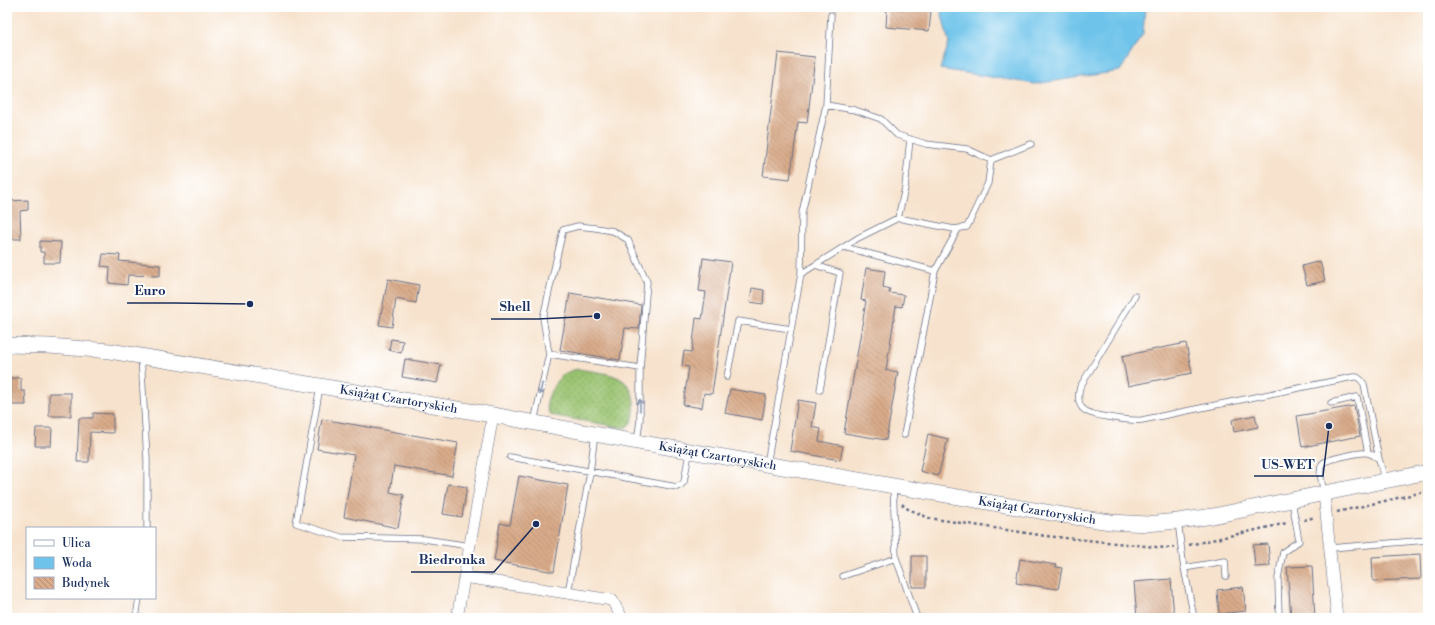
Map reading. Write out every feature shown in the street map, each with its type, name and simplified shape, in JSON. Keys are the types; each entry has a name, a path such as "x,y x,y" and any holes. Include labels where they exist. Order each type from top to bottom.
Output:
{"main road":[{"name":"Książąt Czartoryskich","path":"7,345 80,348 141,356 493,415 637,442 1075,518 1111,522 1147,524 1213,516 1428,472"}],"street":[{"path":"457,618 493,415"},
{"path":"1324,494 1337,618"},
{"path":"464,577 612,600 622,618"}],"lane":[{"path":"767,464 801,274 802,213 826,105 831,15"},
{"path":"826,105 854,110 881,119 897,135 926,144 966,150 991,160 1031,144"},
{"path":"898,218 905,188 910,139"},
{"path":"801,274 858,238 898,218 954,230 966,227 988,183 991,160"},
{"path":"534,423 549,354 543,318 563,230 578,226 596,228 613,232 628,240 647,282 640,368 640,420 637,442"},
{"path":"904,435 935,271 958,229"},
{"path":"844,247 935,271"},
{"path":"815,265 840,273 820,390"},
{"path":"1135,296 1080,387 1078,399 1084,411 1090,414 1126,421 1142,420 1357,377 1364,384 1382,469 1383,481"},
{"path":"727,377 738,321 791,329"},
{"path":"549,354 640,368"},
{"path":"141,356 147,459 147,527"},
{"path":"320,386 296,523 341,537 424,539 470,546"},
{"path":"1331,403 1357,397 1368,453"},
{"path":"568,593 590,472 595,434"},
{"path":"510,457 677,487 684,482 689,451"},
{"path":"1324,494 1320,469 1324,461 1350,455 1368,453 1379,459"},
{"path":"893,486 896,558 917,618"},
{"path":"1279,618 1278,578 1283,552 1299,541 1292,500"},
{"path":"1178,521 1184,568 1194,618"},
{"path":"1330,548 1428,540"},
{"path":"843,576 896,558"},
{"path":"1184,568 1225,561 1226,576"},
{"path":"136,618 139,599"}],"green space":[{"path":"578,369 600,372 619,378 626,383 631,390 634,400 634,416 628,426 624,428 550,415 547,408 547,402 555,384 564,374"}],"water":[{"path":"940,7 1145,7 1143,34 1120,71 1035,84 940,69 949,43"}],"building":[{"path":"887,8 931,11 929,31 886,27"},
{"path":"778,53 815,57 807,123 798,122 790,179 763,176"},
{"path":"28,200 28,210 20,211 21,239 9,239 7,201"},
{"path":"40,241 61,242 60,263 44,263 44,252 40,252"},
{"path":"103,254 120,255 119,261 160,265 160,276 128,275 127,285 109,283 110,267 101,266"},
{"path":"703,258 731,262 712,394 704,393 702,408 683,405 689,367 682,366 684,351 692,352 696,318 702,319 706,292 699,291"},
{"path":"1320,261 1325,281 1307,285 1302,266"},
{"path":"866,268 885,271 883,287 890,289 889,293 904,295 902,307 896,306 886,370 898,372 886,440 844,433 866,301 861,300"},
{"path":"388,279 419,285 416,303 396,299 392,327 379,325"},
{"path":"752,288 764,290 763,304 750,302"},
{"path":"570,293 641,305 639,329 625,328 620,360 560,350"},
{"path":"391,339 403,341 401,353 389,350"},
{"path":"1186,343 1192,373 1128,386 1122,356"},
{"path":"405,359 441,365 437,383 402,377"},
{"path":"11,378 21,378 21,391 25,391 26,405 11,405"},
{"path":"730,389 766,395 762,420 725,413"},
{"path":"49,393 71,393 71,416 49,416"},
{"path":"798,400 816,403 812,427 821,429 819,441 843,446 840,460 790,451"},
{"path":"1354,406 1360,436 1302,447 1297,416"},
{"path":"93,413 113,414 113,433 90,432 89,462 77,462 79,418 93,418"},
{"path":"1255,415 1258,427 1234,432 1232,420"},
{"path":"322,419 458,443 452,476 394,466 390,492 404,495 398,528 344,517 354,455 317,449"},
{"path":"36,428 52,428 51,446 35,446"},
{"path":"928,434 948,439 938,476 920,471"},
{"path":"519,476 568,485 554,572 494,561 500,523 510,525"},
{"path":"448,484 467,487 462,517 443,514"},
{"path":"1268,544 1270,566 1255,567 1253,545"},
{"path":"1420,554 1421,579 1373,581 1372,557"},
{"path":"912,556 926,556 926,587 912,587"},
{"path":"1020,559 1056,565 1056,567 1062,568 1058,589 1016,583"},
{"path":"1312,566 1315,618 1291,618 1287,567"},
{"path":"1171,579 1174,618 1137,618 1134,582"},
{"path":"1243,587 1246,611 1219,614 1217,590"}],"place":[{"name":"Euro","path":"250,304"},
{"name":"Shell","path":"597,316"},
{"name":"US-WET","path":"1329,426"},
{"name":"Biedronka","path":"536,524"}]}
